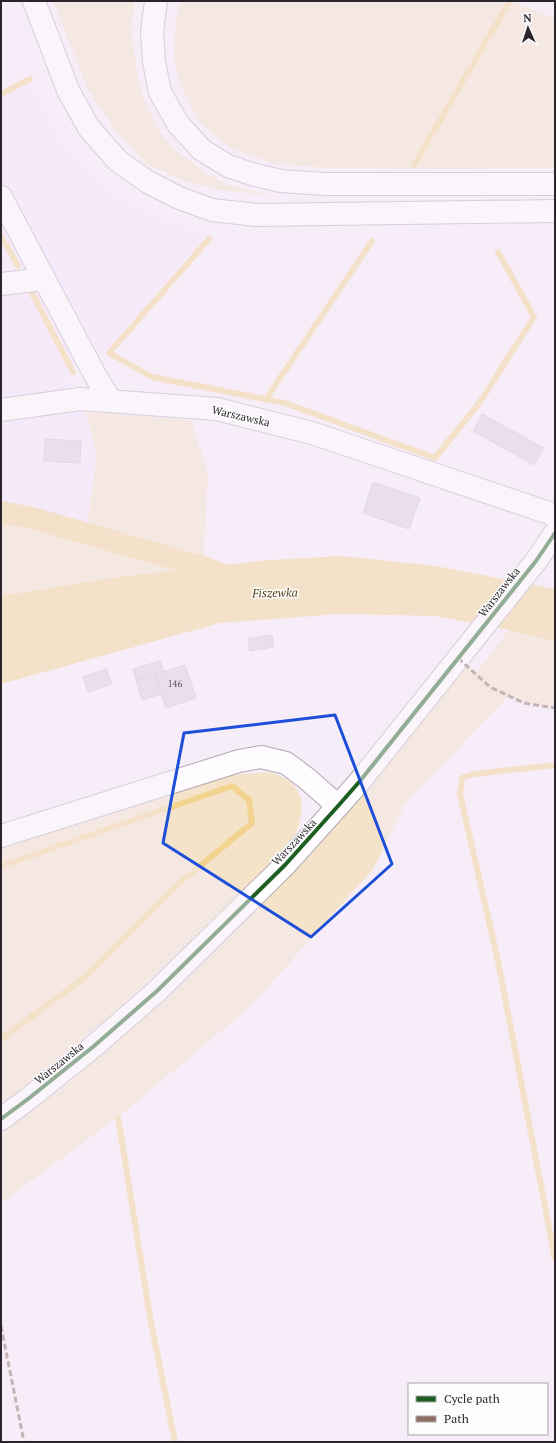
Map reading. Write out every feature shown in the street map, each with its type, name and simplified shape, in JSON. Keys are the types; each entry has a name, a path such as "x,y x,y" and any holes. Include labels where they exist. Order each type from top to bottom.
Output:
{"main road":[{"path":"34,1 68,90 89,128 118,161 148,182 178,198 212,210 257,215 555,210"},
{"path":"156,1 152,32 154,62 160,92 178,124 202,150 228,166 255,175 281,181 324,184 555,184"},
{"path":"1,197 110,400"},
{"path":"1,284 44,279"},
{"name":"Warszawska","path":"1,410 80,399 218,409 312,433 555,515"},
{"name":"Warszawska","path":"1,1119 28,1100 94,1046 157,991 285,866 338,806 536,561 555,533"},
{"path":"1,836 239,761 261,757 286,763 338,806"}],"highlighted area":[{"path":"335,715 392,864 311,937 163,843 184,733"}],"shaded area":[{"path":"53,1 136,1 131,32 140,89 158,129 173,148 206,173 232,186 278,196 218,190 184,181 146,164 115,130 88,90"},
{"path":"181,1 511,1 555,19 555,167 458,169 328,168 275,164 233,150 200,123 180,85 174,56 176,18"},
{"path":"33,82 60,137 91,175 131,204 167,220 208,232 107,350 66,368 86,412 97,454 86,534 32,518 1,512 1,97"},
{"path":"86,412 191,420 208,472 203,567 124,576 1,596 1,512 32,518 86,533 97,454"},
{"path":"508,630 555,641 555,708 524,703 508,696 405,804 373,869 252,1005 118,1117 1,1203 1,1134 59,1090 112,1046 180,984 251,915 314,851 361,796 465,664 476,674"},
{"path":"269,772 288,780 298,791 302,810 295,835 226,911 109,1017 1,1106 1,849 232,775"}],"water":[{"name":"Fiszewka","path":"341,556 436,566 555,589 555,641 436,616 340,614 220,623 1,684 1,596 124,576 270,560"}],"building":[{"path":"482,414 544,448 534,465 473,431"},
{"path":"45,439 81,441 80,463 44,461"},
{"path":"373,482 420,498 409,529 363,513"},
{"path":"272,635 274,647 250,651 248,639"},
{"path":"160,661 164,672 136,680 133,669"},
{"path":"185,665 196,698 166,708 155,675"},
{"path":"106,669 112,684 88,692 83,677"},
{"path":"155,675 161,694 142,700 136,680"}],"waterway":[{"path":"414,165 509,2"},
{"path":"1,94 30,79"},
{"path":"1,236 18,266"},
{"path":"209,239 109,353 152,377 285,403 435,458 480,402 534,317 498,252"},
{"path":"266,399 372,241"},
{"path":"32,293 73,372"},
{"path":"1,512 32,518 203,567 230,577"},
{"path":"555,765 474,774 462,778 460,794 498,961 555,1259"},
{"path":"1,866 232,786 249,800 252,823 176,886 85,977 1,1039"},
{"path":"118,1117 150,1317 175,1442"}],"marked path":[{"path":"458,658 490,687 524,703 555,708"},
{"path":"1,1326 24,1442"}],"cycle path":[{"path":"1,1119 94,1046 157,991 285,865 360,781 536,561 555,533"}]}
